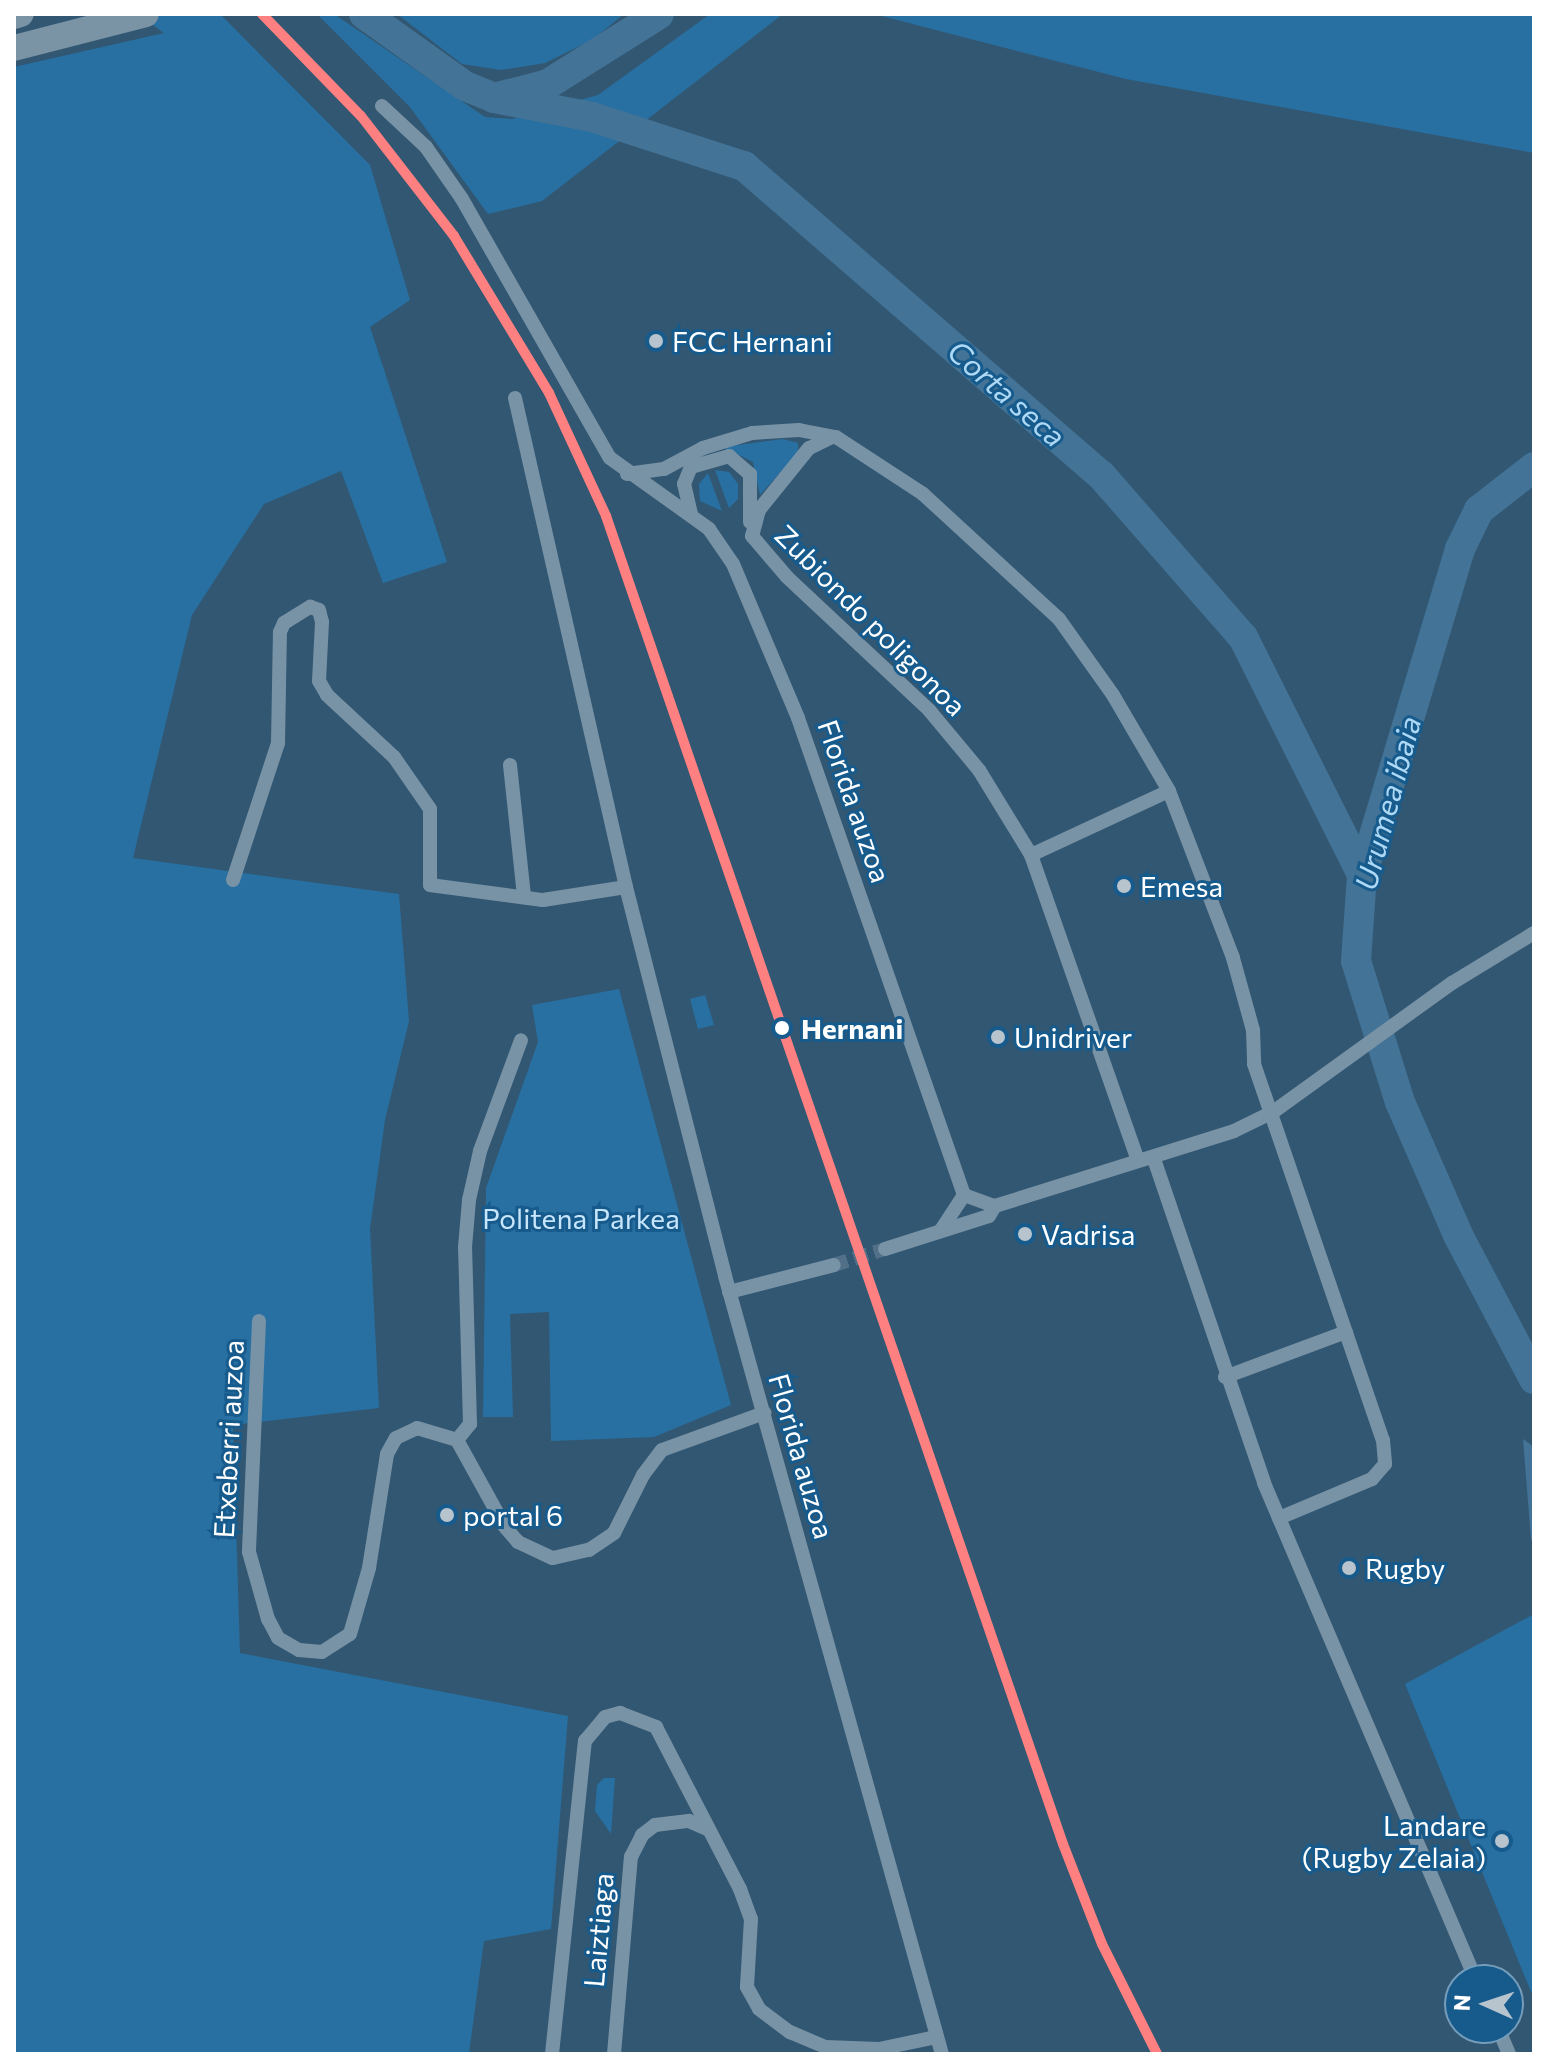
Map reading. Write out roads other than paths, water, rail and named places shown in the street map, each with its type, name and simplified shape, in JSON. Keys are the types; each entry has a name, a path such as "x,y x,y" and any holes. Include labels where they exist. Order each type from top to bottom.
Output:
{"highway":[{"path":"14,16 21,14"},
{"path":"14,48 146,14"}],"street":[{"path":"382,106 426,147 462,199 564,370 602,445 627,474 652,472 752,433 799,430 836,437 923,494 1059,619 1113,695 1169,791 1233,958 1253,1030 1254,1064 1383,1440 1385,1464 1372,1479 1279,1518"},
{"name":"Florida auzoa","path":"515,398 626,887 729,1292 939,2054"},
{"name":"Zubiondo poligonoa","path":"836,437 809,448 759,510 752,536 787,577 929,710 979,770 1031,855 1138,1160"},
{"path":"662,493 684,484 699,461 729,456 744,466 752,485 752,536"},
{"path":"662,493 675,462"},
{"name":"Florida auzoa","path":"627,474 662,493 691,514 717,538 733,564 798,718 964,1195"},
{"path":"684,484 691,514"},
{"path":"233,880 278,743 280,632 284,623 310,607 319,610 322,622 319,681 327,695 394,757 430,809 430,885 543,900 626,887"},
{"path":"510,765 524,897"},
{"path":"1031,855 1169,791"},
{"path":"941,1230 964,1195 995,1206 1138,1160 1154,1159 1273,1112 1428,1001 1534,933"},
{"path":"521,1040 480,1151 469,1200 465,1247 470,1424 457,1440 518,1542 553,1558 572,1557 614,1533 643,1475 662,1450 764,1413"},
{"path":"1154,1159 1225,1377 1279,1518 1469,1964"},
{"path":"885,1249 989,1216 995,1206"},
{"path":"729,1292 834,1265"},
{"name":"Etxeberri auzoa","path":"259,1321 249,1552 278,1638 299,1650 322,1652 350,1634 369,1568 387,1454 396,1438 417,1428 457,1440"},
{"path":"1225,1377 1346,1332"},
{"path":"552,2054 585,1741 595,1727 620,1713 656,1727 751,1919 747,1987 759,2009 790,2032 825,2047 879,2049 936,2037"},
{"name":"Laiztiaga","path":"614,2054 631,1857 642,1835 655,1825 689,1821 707,1829"}],"waterway":[{"name":"Urumea ibaia","path":"364,14 465,86 494,98 548,84 659,14"},
{"name":"Corta seca","path":"494,98 592,117 744,166 1101,475 1243,637 1362,875"},
{"name":"Urumea ibaia","path":"1534,467 1479,510 1460,549 1362,875 1356,961 1400,1102 1458,1235 1534,1379"}],"tunnel":[{"path":"834,1265 885,1249"}],"place":[{"name":"FCC Hernani","path":"656,341"},
{"name":"Emesa","path":"1124,886"},
{"name":"Hernani","path":"782,1028"},
{"name":"Unidriver","path":"998,1037"},
{"name":"Vadrisa","path":"1025,1234"},
{"name":"portal 6","path":"447,1515"},
{"name":"Rugby","path":"1349,1568"},
{"name":"Landare (Rugby Zelaia)","path":"1502,1841"}],"park label":[{"name":"Politena Parkea","path":"581,1218"}]}
